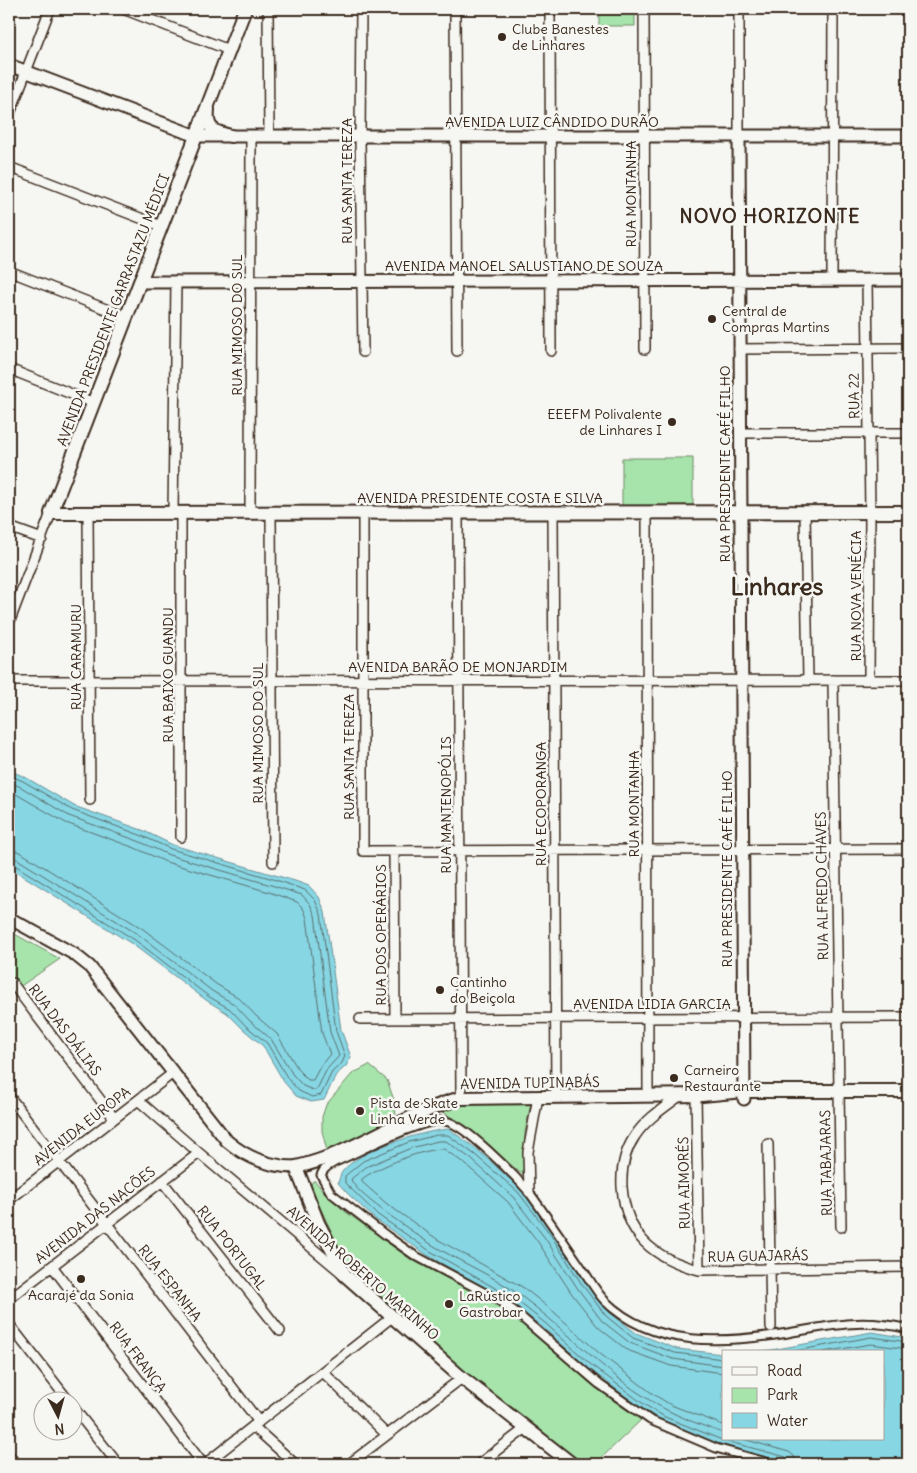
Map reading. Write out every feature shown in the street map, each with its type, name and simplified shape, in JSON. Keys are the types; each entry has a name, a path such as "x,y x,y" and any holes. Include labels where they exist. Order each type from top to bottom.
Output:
{"main road":[{"name":"AVENIDA PRESIDENTE GARRASTAZU MÉDICI","path":"51,514 245,9"},
{"path":"208,103 208,124 212,130 219,134 231,136"},
{"name":"AVENIDA PRESIDENTE COSTA E SILVA","path":"51,514 908,512"},
{"name":"AVENIDA TUPINABÁS","path":"839,1095 908,1090"},
{"name":"AVENIDA TUPINABÁS","path":"296,1167 325,1158 432,1107 461,1098 648,1095 839,1095 908,1099"},
{"path":"296,1167 318,1223 345,1275"},
{"name":"AVENIDA ROBERTO MARINHO","path":"345,1275 462,1378 572,1464"}],"street":[{"path":"9,116 50,9"},
{"path":"123,9 229,50"},
{"path":"268,9 269,136"},
{"name":"RUA SANTA TEREZA","path":"361,9 360,136 363,352"},
{"path":"455,9 457,351"},
{"path":"550,9 551,351"},
{"name":"RUA MONTANHA","path":"644,9 645,349"},
{"name":"RUA PRESIDENTE CAFÉ FILHO","path":"739,9 739,349 744,1095"},
{"path":"832,280 833,9"},
{"path":"9,65 196,136"},
{"name":"AVENIDA LUIZ CÂNDIDO DURÃO","path":"196,136 908,136"},
{"name":"RUA MIMOSO DO SUL","path":"250,513 251,136"},
{"path":"9,167 161,226"},
{"path":"9,270 126,317"},
{"name":"RUA 22","path":"867,280 870,512"},
{"name":"AVENIDA MANOEL SALUSTIANO DE SOUZA","path":"140,282 908,280"},
{"name":"RUA BAIXO GUANDU","path":"176,281 177,513 182,681 182,836"},
{"path":"739,349 908,348"},
{"path":"9,369 94,403"},
{"path":"740,433 908,432"},
{"name":"RUA ECOPORANGA","path":"554,512 556,1096"},
{"name":"RUA MONTANHA","path":"647,512 648,1095"},
{"path":"805,512 808,680"},
{"name":"RUA NOVA VENÉCIA","path":"869,680 870,512"},
{"name":"RUA CARAMURU","path":"88,513 90,800"},
{"name":"RUA MIMOSO DO SUL","path":"271,513 272,862"},
{"name":"RUA SANTA TEREZA","path":"363,513 363,851 394,851"},
{"name":"RUA MANTENOPÓLIS","path":"458,513 461,1098"},
{"name":"AVENIDA PRESIDENTE GARRASTAZU MÉDICI","path":"9,623 51,514"},
{"path":"9,527 42,539"},
{"name":"RUA ALFREDO CHAVES","path":"834,680 839,1095"},
{"name":"AVENIDA BARÃO DE MONJARDIM","path":"9,681 908,680"},
{"path":"394,851 908,849"},
{"name":"RUA DOS OPERÁRIOS","path":"394,851 395,1019"},
{"name":"AVENIDA TUPINABÁS","path":"9,918 74,954 88,966 139,1027 227,1142 260,1161 285,1167 296,1167"},
{"name":"RUA DAS DÁLIAS","path":"12,983 114,1118"},
{"name":"AVENIDA LIDIA GARCIA","path":"360,1019 908,1017"},
{"name":"AVENIDA EUROPA","path":"9,1200 173,1073"},
{"name":"RUA GUAJARÁS","path":"681,1095 651,1118 635,1135 626,1152 621,1170 623,1197 629,1222 641,1240 664,1258 699,1270 908,1267"},
{"name":"RUA AIMORÉS","path":"699,1095 699,1270"},
{"name":"RUA TABAJARAS","path":"839,1095 841,1227"},
{"name":"RUA ESPANHA","path":"9,1096 256,1424 296,1464"},
{"path":"530,1192 528,1152 538,1097"},
{"name":"AVENIDA ROBERTO MARINHO","path":"138,1100 198,1153 345,1275"},
{"path":"773,1464 716,1448 650,1420 599,1384 514,1310 414,1255 331,1193 321,1175 326,1167 414,1127 446,1121 457,1125 480,1143 530,1192 603,1299 628,1320 645,1329 670,1336 716,1341 751,1338 854,1322 908,1329"},
{"path":"768,1144 771,1327"},
{"name":"AVENIDA DAS NACÕES","path":"9,1299 198,1153"},
{"name":"RUA PORTUGAL","path":"162,1181 280,1331"},
{"name":"RUA FRANÇA","path":"52,1266 204,1464"},
{"path":"204,1464 392,1317"},
{"path":"9,1324 60,1390"},
{"path":"323,1372 387,1435"},
{"path":"349,1464 462,1378"},
{"path":"82,1419 118,1464"},
{"path":"480,1464 526,1428"}],"green space":[{"path":"599,9 635,9 635,26 599,26"},
{"path":"622,458 693,458 693,506 622,506"},
{"path":"9,931 60,959 9,994"},
{"name":"Pista de Skate Linha Verde","path":"369,1065 387,1080 395,1103 396,1117 327,1151 322,1131 322,1117 326,1105 352,1074"},
{"path":"472,1103 531,1103 525,1132 524,1176 467,1127 441,1111"},
{"path":"313,1181 342,1209 410,1259 511,1314 591,1384 641,1420 595,1464 583,1464 457,1366 370,1290 349,1269 310,1186"}],"water":[{"path":"9,770 25,777 74,806 142,830 173,845 309,886 319,897 325,912 341,1030 351,1057 346,1066 336,1075 324,1100 311,1102 296,1096 284,1082 263,1046 227,1013 206,1000 132,944 9,867"},
{"path":"449,1129 478,1150 521,1189 554,1231 587,1283 609,1312 636,1333 677,1349 722,1354 722,1440 884,1440 884,1350 771,1350 872,1332 908,1338 908,1464 793,1464 721,1445 663,1421 643,1410 587,1367 513,1304 427,1255 375,1219 338,1183 342,1172 362,1156 391,1143 423,1133"}],"place":[{"name":"Clube Banestes de Linhares","path":"502,37"},
{"name":"Central de Compras Martins","path":"712,319"},
{"name":"EEEFM Polivalente de Linhares I","path":"672,422"},
{"name":"Cantinho do Beiçola","path":"440,990"},
{"name":"Carneiro Restaurante","path":"674,1078"},
{"name":"Pista de Skate Linha Verde","path":"360,1111"},
{"name":"Acarajé da Sonia","path":"81,1279"},
{"name":"LaRústico Gastrobar","path":"449,1304"}],"district":[{"name":"NOVO HORIZONTE","path":"770,216"},
{"name":"Linhares","path":"777,587"}]}
